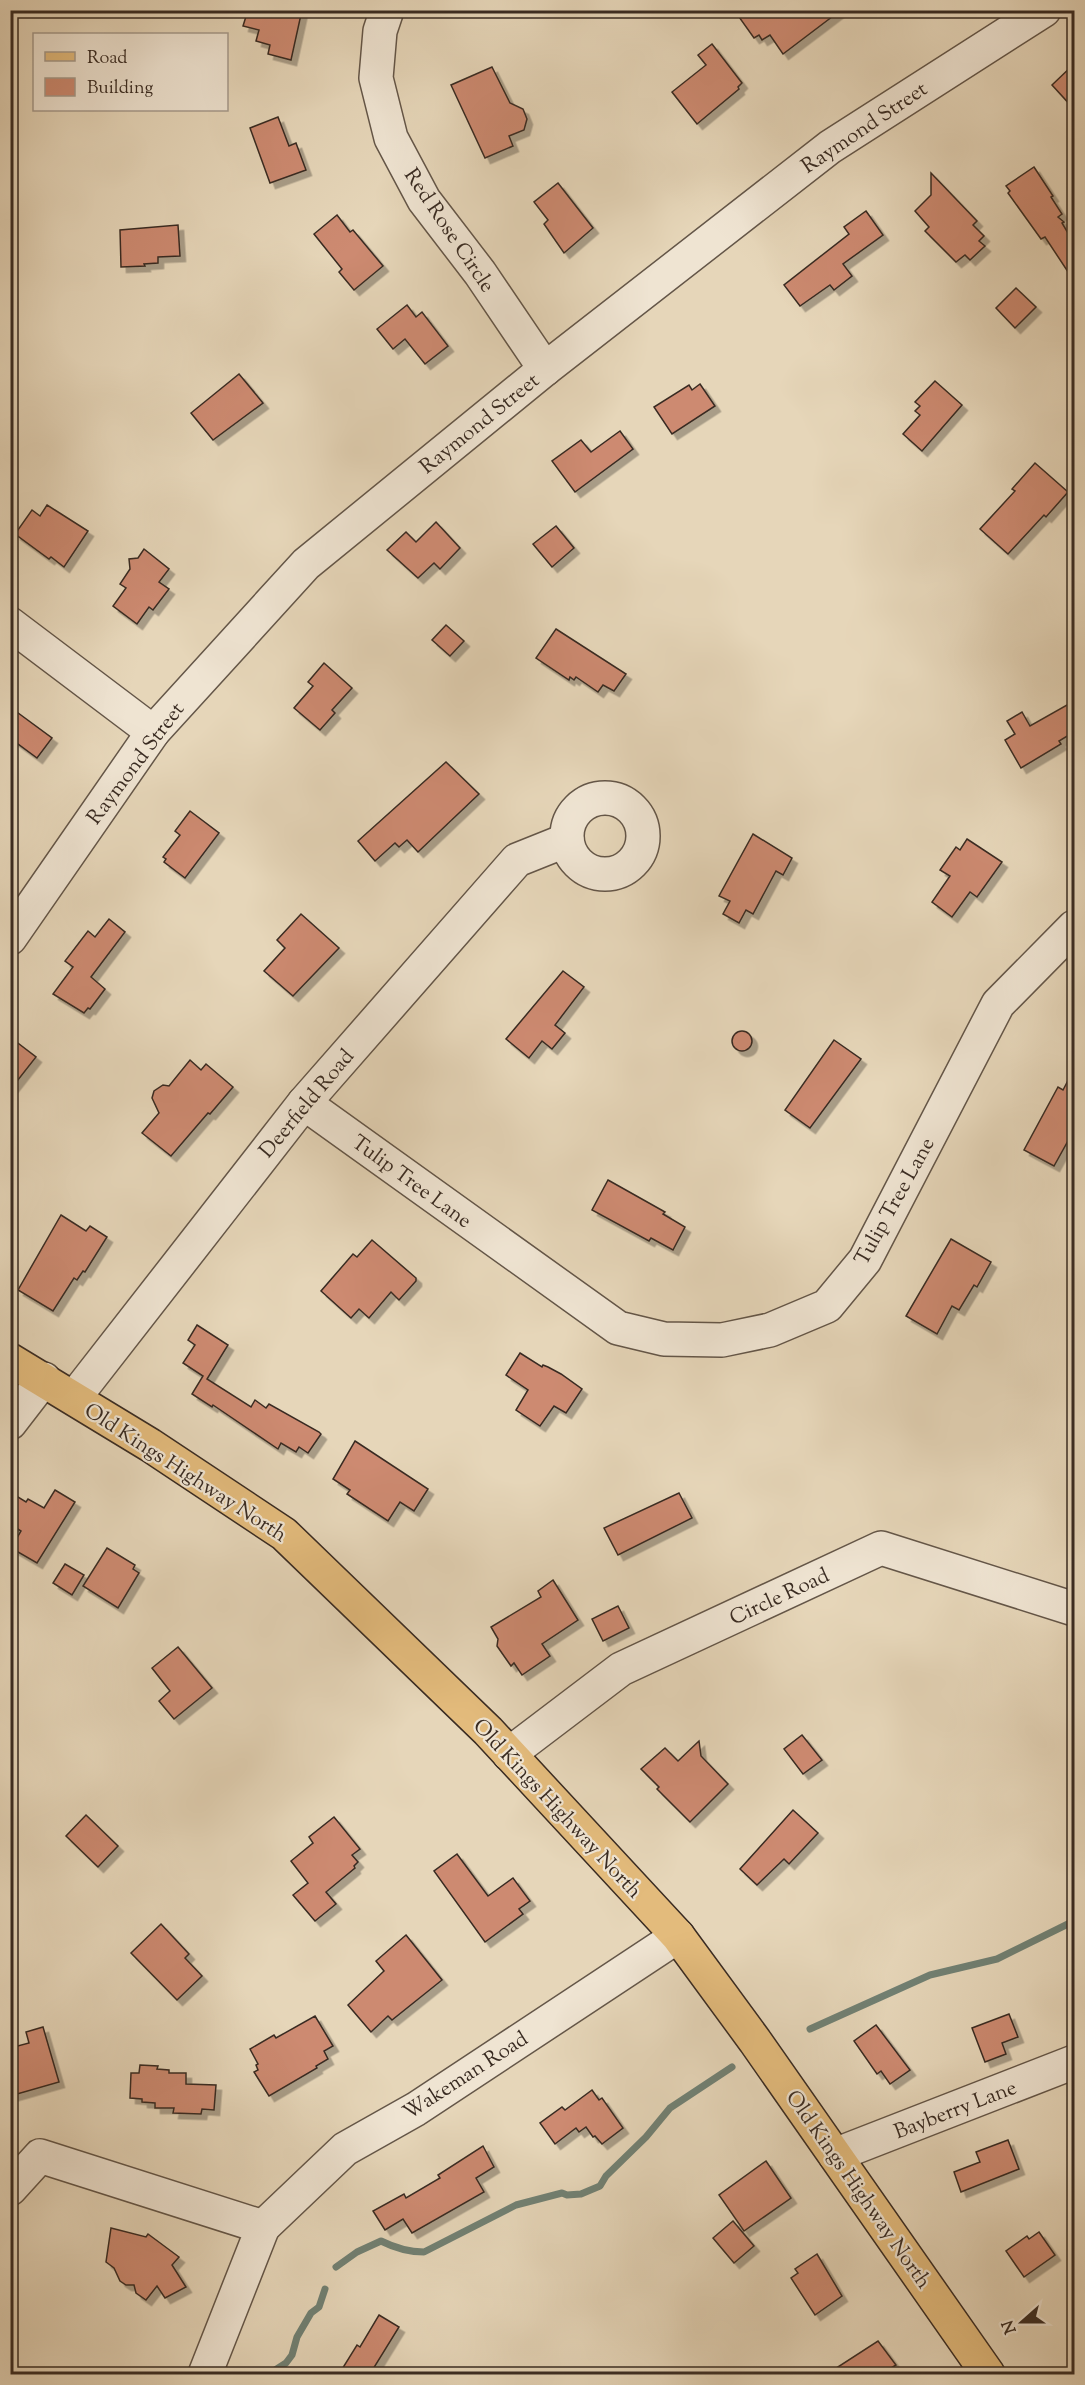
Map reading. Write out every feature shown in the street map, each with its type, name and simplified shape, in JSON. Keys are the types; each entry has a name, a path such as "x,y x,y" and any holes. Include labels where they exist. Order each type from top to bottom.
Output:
{"main road":[{"name":"Old Kings Highway North","path":"10,1360 150,1445 284,1534 509,1754 678,1936 988,2374"}],"street":[{"name":"Red Rose Circle","path":"387,10 380,31 376,78 391,138 424,200 480,273 545,369"},
{"name":"Raymond Street","path":"10,938 153,732 306,564 545,369 830,147 1044,10"},
{"path":"10,624 153,732"},
{"name":"Deerfield Road","path":"74,1398 304,1103 517,860 567,840"},
{"name":"Tulip Tree Lane","path":"304,1103 618,1328 664,1339 723,1340 770,1330 827,1306 865,1260 998,1004 1074,927"},
{"path":"10,1423 44,1379"},
{"name":"Circle Road","path":"509,1754 621,1669 881,1548 1074,1609"},
{"name":"Wakeman Road","path":"205,2374 263,2227 345,2149 416,2109 678,1936"},
{"name":"Bayberry Lane","path":"835,2155 1074,2062"},
{"path":"10,2189 40,2156 263,2227"}],"building":[{"path":"248,10 302,10 291,60 268,54 270,45 256,41 259,30 243,26"},
{"path":"748,10 841,10 783,54 770,35 762,40 759,35 754,38 739,17"},
{"path":"712,44 742,83 739,89 697,124 672,92 706,65 698,55"},
{"path":"1074,64 1074,109 1052,85"},
{"path":"492,67 510,103 523,109 527,119 524,130 509,136 513,146 485,158 451,85"},
{"path":"278,117 289,146 296,143 306,170 270,183 250,128"},
{"path":"1034,167 1053,196 1051,197 1062,214 1058,217 1064,222 1062,223 1074,243 1074,281 1045,237 1041,239 1008,193 1010,191 1006,186"},
{"path":"931,173 977,221 973,225 984,236 979,241 985,246 970,260 965,255 956,262 925,231 929,227 915,211 931,195"},
{"path":"558,183 593,228 564,253 544,224 548,220 534,202"},
{"path":"866,211 883,235 843,264 852,276 834,290 830,285 800,306 784,285 849,234 844,227"},
{"path":"337,215 350,232 353,230 383,266 354,290 339,272 342,269 314,234"},
{"path":"178,225 180,256 158,257 158,263 144,264 145,266 121,267 120,230"},
{"path":"1016,288 1036,307 1015,328 996,308"},
{"path":"407,305 416,317 422,312 448,346 425,364 405,339 393,349 377,329"},
{"path":"239,374 263,403 213,440 191,413"},
{"path":"935,381 962,405 922,451 903,434 920,415 915,411 920,406 915,402"},
{"path":"700,384 715,406 672,434 654,407 689,385 692,390"},
{"path":"620,431 633,449 575,492 552,461 581,440 591,452"},
{"path":"1035,463 1068,492 1008,554 980,529 1015,491 1012,489"},
{"path":"47,505 88,531 64,567 15,534 32,510 40,516"},
{"path":"436,522 460,548 440,569 434,563 418,578 387,550 406,532 416,542"},
{"path":"556,526 574,548 552,567 533,544"},
{"path":"144,549 169,569 159,582 169,589 153,610 149,607 137,624 113,606 126,588 120,584 130,569 129,559 138,558"},
{"path":"446,625 464,641 450,656 432,640"},
{"path":"556,629 626,674 614,691 603,685 598,692 576,677 574,680 570,677 569,680 536,658"},
{"path":"324,663 352,688 332,710 335,713 320,730 294,708 313,686 308,682"},
{"path":"1074,701 1074,732 1059,741 1061,744 1021,768 1005,740 1015,734 1007,721 1022,712 1030,726"},
{"path":"10,707 52,738 37,758 10,738"},
{"path":"446,762 479,794 418,852 407,840 399,847 395,843 375,861 358,841"},
{"path":"190,811 219,833 185,878 164,862 166,859 163,857 180,835 175,831"},
{"path":"753,834 792,858 783,875 776,871 753,914 746,910 739,923 723,914 730,901 719,896"},
{"path":"967,839 1002,862 977,897 970,892 952,917 932,902 950,876 940,870 956,847 960,850"},
{"path":"301,914 339,948 293,996 264,971 285,948 277,940"},
{"path":"109,919 125,932 91,977 105,989 90,1009 88,1008 84,1013 53,994 73,967 65,961 88,931 95,937"},
{"path":"563,971 584,987 555,1025 565,1033 552,1049 542,1041 529,1058 506,1039"},
{"path":"742,1031 749,1034 752,1041 749,1048 742,1051 735,1048 732,1041 735,1034"},
{"path":"10,1037 36,1057 10,1090"},
{"path":"834,1040 861,1059 810,1128 785,1110"},
{"path":"190,1060 201,1070 206,1064 233,1087 171,1156 142,1133 159,1113 152,1098 154,1091 163,1085 169,1086"},
{"path":"1074,1069 1074,1130 1054,1166 1024,1150 1058,1087 1063,1090"},
{"path":"608,1180 665,1212 663,1214 685,1227 673,1250 651,1238 649,1241 592,1210"},
{"path":"61,1215 86,1231 90,1226 107,1237 85,1272 83,1271 77,1280 74,1278 53,1311 18,1290"},
{"path":"951,1239 991,1262 977,1287 974,1285 959,1310 952,1306 937,1334 906,1316"},
{"path":"372,1240 416,1278 416,1281 399,1300 391,1292 369,1318 359,1309 351,1318 321,1291 353,1254 357,1257"},
{"path":"197,1325 228,1345 207,1379 251,1407 255,1400 266,1408 269,1404 319,1432 321,1434 308,1453 299,1447 296,1452 281,1443 278,1449 213,1405 212,1407 192,1394 203,1376 183,1363 195,1345 188,1340"},
{"path":"520,1353 542,1367 543,1365 561,1374 582,1389 566,1413 554,1406 540,1426 516,1410 528,1390 506,1375"},
{"path":"355,1441 428,1489 414,1511 400,1502 388,1521 347,1494 350,1490 333,1479"},
{"path":"55,1490 75,1502 37,1563 11,1548 21,1531 10,1524 10,1492 26,1502 28,1499 44,1508"},
{"path":"679,1493 692,1518 618,1555 604,1528"},
{"path":"107,1548 135,1565 133,1569 139,1573 118,1608 83,1586"},
{"path":"65,1564 84,1575 72,1595 53,1583"},
{"path":"553,1580 578,1620 542,1644 550,1656 522,1675 514,1663 511,1666 497,1646 498,1639 491,1627 541,1597 538,1591"},
{"path":"618,1606 629,1628 603,1641 592,1619"},
{"path":"178,1647 212,1688 174,1719 159,1701 170,1691 152,1668"},
{"path":"802,1735 822,1760 803,1774 784,1749"},
{"path":"699,1741 701,1756 728,1784 690,1822 657,1789 659,1787 641,1769 665,1748 678,1761"},
{"path":"793,1810 818,1833 789,1864 784,1859 757,1885 740,1869"},
{"path":"86,1815 118,1846 98,1867 66,1836"},
{"path":"334,1817 360,1849 352,1855 358,1862 355,1868 326,1892 336,1904 315,1921 293,1895 308,1883 291,1861 313,1843 309,1837"},
{"path":"457,1854 488,1896 513,1878 530,1901 519,1909 523,1914 485,1942 434,1871"},
{"path":"161,1924 189,1954 185,1958 202,1976 177,2000 131,1953"},
{"path":"406,1935 442,1980 392,2020 388,2016 371,2032 348,2005 384,1971 376,1961"},
{"path":"1009,2014 1018,2037 1002,2043 1006,2054 985,2062 972,2028"},
{"path":"315,2016 333,2046 324,2051 328,2059 269,2096 254,2072 258,2070 256,2065 258,2064 250,2049 274,2035 276,2038"},
{"path":"876,2025 910,2070 890,2084 881,2071 877,2074 854,2041"},
{"path":"43,2027 59,2082 10,2096 10,2048 29,2043 26,2032"},
{"path":"140,2065 158,2066 157,2069 169,2070 169,2073 186,2073 186,2084 216,2085 214,2110 202,2109 201,2114 173,2113 174,2108 155,2108 155,2103 130,2098 131,2073 139,2073"},
{"path":"592,2090 599,2100 602,2098 623,2128 602,2144 586,2127 579,2132 576,2128 555,2144 540,2123 562,2107 565,2110"},
{"path":"1008,2140 1019,2169 961,2192 954,2172 980,2162 976,2152"},
{"path":"483,2146 494,2167 476,2178 484,2192 412,2233 403,2219 385,2230 373,2211 404,2194 406,2198 440,2178 438,2175"},
{"path":"766,2161 791,2198 744,2231 719,2195"},
{"path":"733,2221 754,2246 734,2263 713,2238"},
{"path":"111,2228 146,2237 148,2234 179,2257 172,2265 186,2287 165,2298 157,2286 146,2300 136,2293 134,2285 126,2285 120,2281 114,2268 106,2262"},
{"path":"1039,2232 1055,2255 1024,2277 1006,2251 1027,2236 1029,2239"},
{"path":"817,2254 842,2296 815,2315 791,2278 798,2273 795,2269"},
{"path":"379,2315 399,2327 370,2374 339,2374 357,2345 360,2347"},
{"path":"878,2341 896,2365 882,2374 827,2374"}],"waterway":[{"path":"810,2029 930,1975 997,1959 1074,1921"},
{"path":"336,2267 357,2252 381,2241 402,2249 424,2252 516,2205 562,2193 581,2194 600,2186 606,2176 646,2137 670,2108 732,2067"},
{"path":"269,2374 286,2363 292,2355 297,2337 311,2313 319,2307 325,2289"}]}
